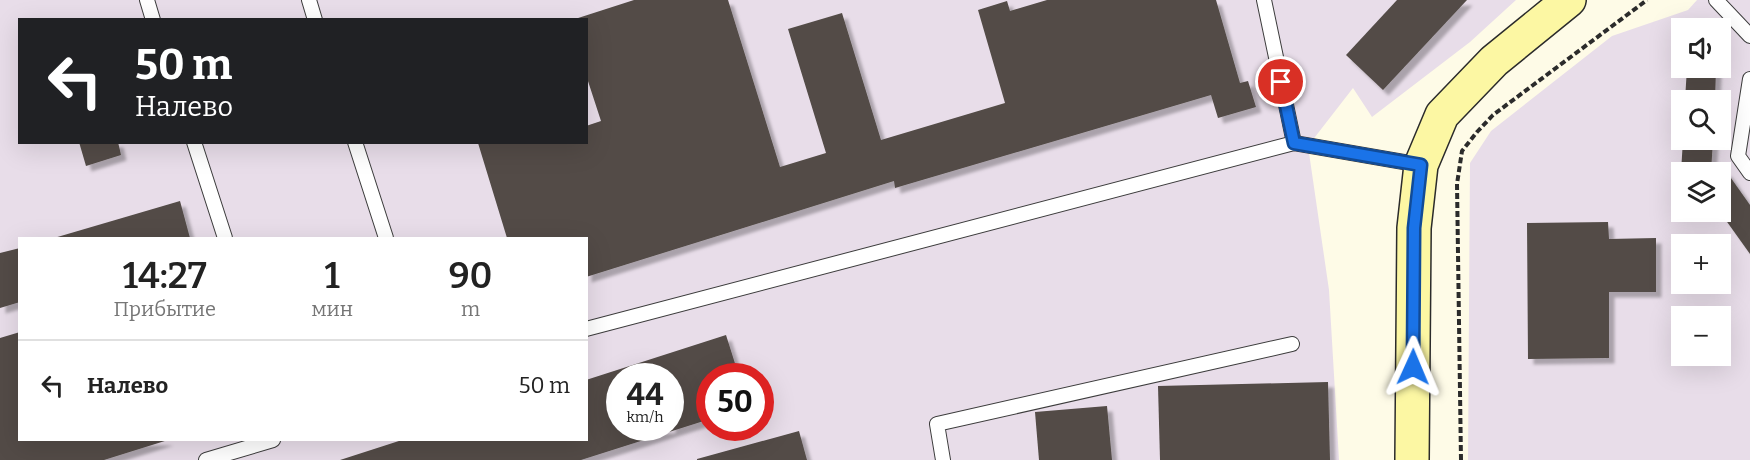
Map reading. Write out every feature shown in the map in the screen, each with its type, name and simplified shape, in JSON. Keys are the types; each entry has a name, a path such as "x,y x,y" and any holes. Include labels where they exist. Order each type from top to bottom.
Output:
{"main road":[{"path":"1412,460 1414,228 1421,165 1442,116 1494,62 1569,0"}],"lane":[{"path":"147,0 152,18"},
{"path":"309,0 314,18"},
{"path":"1264,0 1294,143"},
{"path":"1716,0 1750,36"},
{"path":"1750,80 1738,156 1750,173"},
{"path":"588,328 1294,143 1421,165"},
{"path":"195,144 225,237"},
{"path":"356,144 386,237"},
{"path":"943,460 937,424 1292,344"},
{"path":"206,460 270,441"}],"path":[{"path":"1461,460 1457,184 1462,152 1493,116 1647,0"}],"shaded area":[{"path":"0,0 1516,0 1470,42 1372,117 1353,88 1308,146 1329,290 1339,460 0,460"},
{"path":"1697,0 1750,0 1750,460 1468,460 1470,163 1491,131 1612,36 1688,10"}],"building":[{"path":"634,0 728,0 780,167 826,153 788,29 842,13 881,140 1005,103 978,10 1007,1 1010,11 1047,0 1216,0 1240,83 1248,81 1256,107 1218,118 1211,95 895,188 894,181 588,276 588,237 507,237 478,144 588,144 588,125 601,121 588,81 588,18 578,18"},
{"path":"1397,0 1467,0 1383,90 1346,55"},
{"path":"1686,78 1716,78 1715,90 1686,90"},
{"path":"80,144 118,144 121,155 86,166"},
{"path":"1682,150 1712,150 1712,162 1682,162"},
{"path":"1731,178 1750,205 1750,254 1727,222 1731,222"},
{"path":"180,201 190,237 57,237"},
{"path":"1608,222 1609,239 1656,238 1656,292 1609,292 1609,358 1528,359 1527,223"},
{"path":"18,248 18,303 0,308 0,253"},
{"path":"18,333 18,441 165,441 104,460 0,460 0,338"},
{"path":"726,335 735,363 696,363 696,423 684,427 684,363 639,363"},
{"path":"606,374 606,441 641,441 581,460 340,460 399,441 588,441 588,379"},
{"path":"1328,382 1330,460 1160,460 1158,386"},
{"path":"1107,406 1112,460 1039,460 1035,412"},
{"path":"799,431 807,460 697,460 763,441 774,441 774,438"}],"route":[{"path":"1281,82 1294,143 1421,165 1414,228 1413,367"}]}
